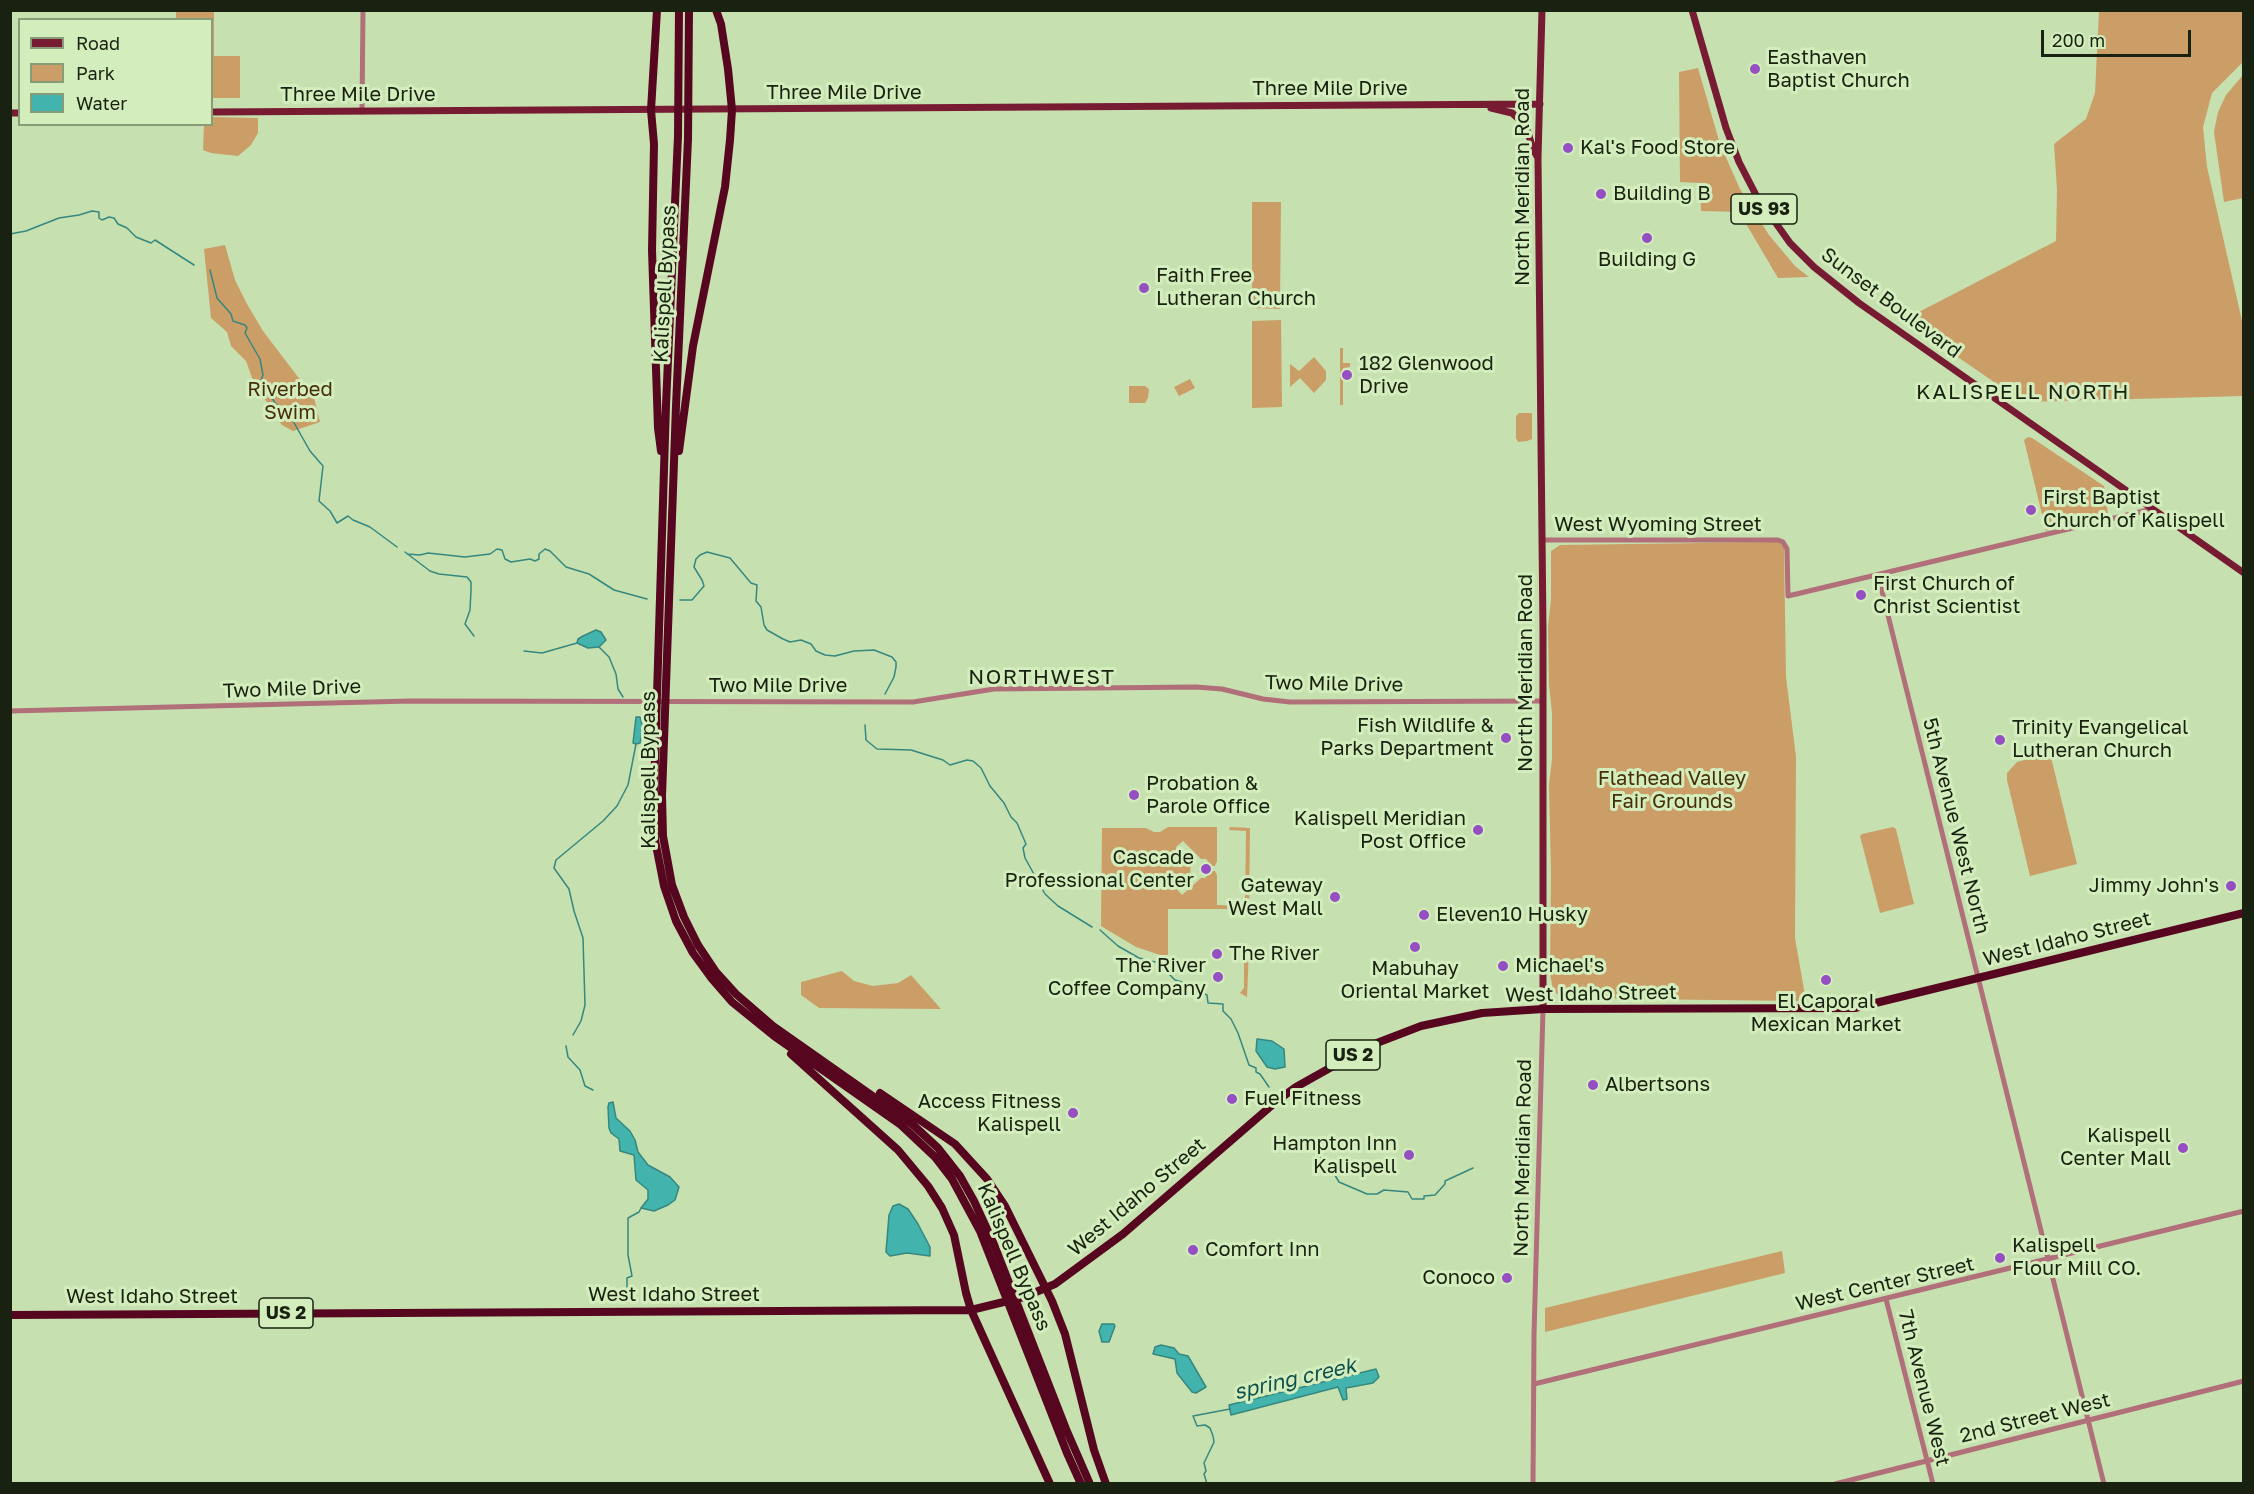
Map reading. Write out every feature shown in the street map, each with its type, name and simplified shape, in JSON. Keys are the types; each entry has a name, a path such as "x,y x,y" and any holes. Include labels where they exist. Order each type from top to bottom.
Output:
{"highway":[{"path":"657,10 651,110 654,144 651,250 658,428 664,476"},
{"name":"Kalispell Bypass","path":"679,10 678,136 654,800 655,840 660,869 676,921 697,960 732,1002 774,1036 916,1137 952,1179 971,1210 1004,1280"},
{"name":"Kalispell Bypass","path":"689,10 688,139 662,796 663,836 672,885 690,932 707,960 726,984 761,1017 900,1115 944,1155 970,1192 1020,1320 1090,1484"},
{"path":"673,501 693,346 725,187 732,110 721,24 716,10"},
{"name":"West Idaho Street","path":"10,1315 971,1310 998,1305 1046,1289 1123,1234 1278,1100 1333,1065 1369,1046 1429,1024 1482,1013 1543,1009 1845,1009 1897,999 2244,912"},
{"path":"774,1036 793,1056 898,1150 924,1179 942,1208 954,1235 971,1310 1050,1484"},
{"path":"827,1064 854,1077 947,1138 987,1179 1005,1206 1046,1289 1068,1343 1094,1450 1106,1484"},
{"name":"Kalispell Bypass","path":"1020,1320 1067,1453 1081,1484"}],"main road":[{"name":"North Meridian Road","path":"1542,10 1538,158 1543,701 1543,1009"},
{"name":"Sunset Boulevard","path":"1692,10 1723,120 1739,162 1756,195 1790,243 1814,267 1859,303 2244,573"},
{"name":"Three Mile Drive","path":"213,112 1540,104"},
{"name":"Three Mile Drive","path":"1477,105 1512,113 1521,120 1531,137 1533,149 1538,158"}],"street":[{"path":"362,112 363,10"},
{"path":"1878,575 2152,508"},
{"name":"West Wyoming Street","path":"1542,540 1773,540 1783,542 1788,596 1878,575"},
{"name":"5th Avenue West North","path":"1878,575 2104,1484"},
{"name":"Two Mile Drive","path":"10,711 399,701 913,702 994,689 1196,687 1222,689 1263,699 1290,702 1543,701"},
{"name":"North Meridian Road","path":"1533,1484 1534,1335 1543,1009"},
{"name":"West Center Street","path":"1534,1384 2244,1210"},
{"name":"7th Avenue West","path":"1886,1299 1933,1484"},
{"name":"2nd Street West","path":"1834,1484 2244,1381"}],"green space":[{"path":"176,11 214,11 214,56 240,56 240,98 213,98 213,18 176,18"},
{"path":"2099,11 2243,11 2243,62 2212,93 2203,127 2207,167 2243,325 2243,396 2023,402 1920,331 1915,314 2056,241 2057,190 2054,144 2086,119 2095,93"},
{"path":"1698,68 1720,144 1740,189 1769,235 1795,266 1809,277 1778,278 1739,212 1701,211 1700,183 1680,182 1679,72"},
{"path":"2243,75 2243,198 2224,202 2214,132 2218,112 2226,95"},
{"path":"213,117 258,118 258,133 251,145 238,156 203,150 204,126 213,126"},
{"path":"1252,202 1281,202 1280,309 1252,308"},
{"name":"Riverbed Swim","path":"225,245 235,280 247,304 263,331 314,398 320,422 293,431 282,425 254,383 246,361 231,346 227,332 211,318 204,249"},
{"path":"1281,320 1282,407 1252,408 1252,321"},
{"path":"1340,348 1343,348 1343,363 1350,363 1350,367 1343,368 1343,405 1340,405"},
{"path":"1314,357 1326,371 1326,380 1314,393 1300,378 1290,387 1290,364 1299,371"},
{"path":"1190,379 1195,388 1179,396 1174,387"},
{"path":"1129,386 1145,386 1149,389 1145,403 1129,403"},
{"path":"1519,413 1532,413 1532,439 1527,441 1518,442 1516,438 1516,416"},
{"path":"2028,437 2104,486 2108,514 2046,531 2024,440"},
{"name":"Flathead Valley Fair Grounds","path":"1779,542 1784,547 1786,677 1796,757 1795,938 1804,1000 1628,999 1559,996 1553,990 1550,973 1549,785 1552,759 1552,713 1548,626 1551,600 1551,551 1560,545"},
{"path":"2050,753 2077,864 2030,876 2007,773 2017,762"},
{"path":"1168,827 1217,827 1215,866 1212,866 1206,859 1201,859 1183,841 1176,847 1183,855 1182,857 1191,863 1190,874 1185,880 1181,879 1183,882 1176,888 1182,895 1201,878 1215,871 1217,905 1245,906 1246,831 1229,830 1230,827 1250,828 1249,914 1233,915 1229,909 1168,909 1168,955 1160,955 1136,947 1101,926 1102,828 1146,828 1160,832"},
{"path":"1893,827 1896,829 1914,904 1880,913 1860,836"},
{"path":"1244,948 1249,950 1247,997 1240,993 1244,988"},
{"path":"842,971 854,981 873,986 898,983 911,975 941,1009 819,1008 801,995 801,982"},
{"path":"1782,1251 1785,1273 1545,1332 1545,1308"}],"water":[{"path":"596,630 601,632 606,640 599,647 588,648 577,643 578,639"},
{"path":"636,717 640,717 643,728 640,743 636,744 633,743"},
{"path":"1257,1039 1272,1041 1284,1049 1285,1067 1275,1069 1267,1067 1256,1051"},
{"path":"613,1102 616,1118 630,1131 638,1152 648,1165 670,1177 679,1187 675,1200 668,1205 654,1211 641,1208 648,1199 648,1190 636,1180 634,1155 620,1151 619,1139 611,1133 609,1128 608,1107 609,1103"},
{"path":"899,1204 908,1209 918,1224 930,1247 930,1256 907,1253 890,1256 886,1252 889,1215 893,1206"},
{"path":"1102,1324 1114,1324 1115,1326 1109,1342 1102,1342 1099,1331"},
{"path":"1161,1345 1174,1348 1179,1354 1188,1356 1206,1387 1196,1393 1192,1392 1177,1373 1175,1359 1153,1354 1155,1347"},
{"path":"1376,1369 1379,1377 1373,1383 1346,1388 1347,1399 1343,1400 1338,1387 1231,1415 1229,1405"}],"waterway":[{"path":"10,234 26,231 59,218 92,211 99,212 99,218 102,220 109,217 114,218 118,224 127,228 136,237 151,243 155,240 194,265"},
{"path":"210,270 217,298 231,314 233,321 247,328 245,333 260,359 263,375 261,380 275,403 293,421 310,451 323,466 319,501 330,511 337,523 348,516 370,527 397,547"},
{"path":"407,554 428,553 465,557 490,554 497,549 502,550 505,559 511,562 530,559 535,561 545,549 566,567 589,574 614,590 647,599"},
{"path":"405,552 430,571 467,577 471,582 471,590 470,610 465,624 474,636"},
{"path":"680,600 692,600 704,586 694,567 700,555 707,552 730,558 751,583 757,585 756,601 761,607 767,630 790,642 801,640 811,644 816,651 825,655 835,656 854,651 874,650 892,657 896,662 896,667 894,677 885,694"},
{"path":"524,651 542,653 577,643"},
{"path":"599,647 609,657 616,674 618,689 623,697"},
{"path":"865,725 866,740 877,749 911,750 943,760 950,765 967,760 973,761 981,768 990,786 1017,823 1026,844 1023,848 1025,858 1045,894 1058,906 1092,927"},
{"path":"573,1035 581,1021 585,1005 583,938 569,889 554,868 556,860 603,821 617,806 628,785 636,744"},
{"name":"spring creek","path":"1100,930 1118,946 1139,958 1165,962 1170,965 1169,974 1175,980 1189,984 1192,991 1199,991 1207,995 1208,1003 1223,1004 1223,1011 1231,1019 1238,1033 1249,1065 1256,1068 1256,1072 1269,1087"},
{"path":"566,1046 568,1057 580,1070 585,1086 593,1090"},
{"name":"spring creek","path":"1320,1145 1320,1157 1329,1165 1339,1182 1367,1194 1377,1194 1384,1190 1408,1192 1412,1199 1424,1199 1424,1196 1435,1195 1445,1181 1473,1168"},
{"path":"631,1295 627,1288 627,1278 632,1276 628,1255 628,1218 639,1212 641,1208"},
{"name":"spring creek","path":"1207,1484 1204,1463 1214,1442 1213,1436 1210,1428 1205,1425 1197,1426 1193,1416 1230,1409"}],"place":[{"name":"Easthaven Baptist Church","path":"1755,69"},
{"name":"Kal's Food Store","path":"1568,148"},
{"name":"Building B","path":"1601,194"},
{"name":"Building G","path":"1647,238"},
{"name":"Faith Free Lutheran Church","path":"1144,288"},
{"name":"182 Glenwood Drive","path":"1347,375"},
{"name":"First Baptist Church of Kalispell","path":"2031,510"},
{"name":"First Church of Christ Scientist","path":"1861,595"},
{"name":"Fish Wildlife & Parks Department","path":"1506,738"},
{"name":"Trinity Evangelical Lutheran Church","path":"2000,740"},
{"name":"Probation & Parole Office","path":"1134,795"},
{"name":"Kalispell Meridian Post Office","path":"1478,830"},
{"name":"Cascade Professional Center","path":"1206,869"},
{"name":"Jimmy John's","path":"2231,886"},
{"name":"Gateway West Mall","path":"1335,897"},
{"name":"Eleven10 Husky","path":"1424,915"},
{"name":"Mabuhay Oriental Market","path":"1415,947"},
{"name":"The River","path":"1217,954"},
{"name":"Michael's","path":"1503,966"},
{"name":"The River Coffee Company","path":"1218,977"},
{"name":"El Caporal Mexican Market","path":"1826,980"},
{"name":"Albertsons","path":"1593,1085"},
{"name":"Fuel Fitness","path":"1232,1099"},
{"name":"Access Fitness Kalispell","path":"1073,1113"},
{"name":"Kalispell Center Mall","path":"2183,1148"},
{"name":"Hampton Inn Kalispell","path":"1409,1155"},
{"name":"Comfort Inn","path":"1193,1250"},
{"name":"Kalispell Flour Mill CO.","path":"2000,1258"},
{"name":"Conoco","path":"1507,1278"}],"district":[{"name":"KALISPELL NORTH","path":"2023,392"},
{"name":"NORTHWEST","path":"1042,677"}]}
